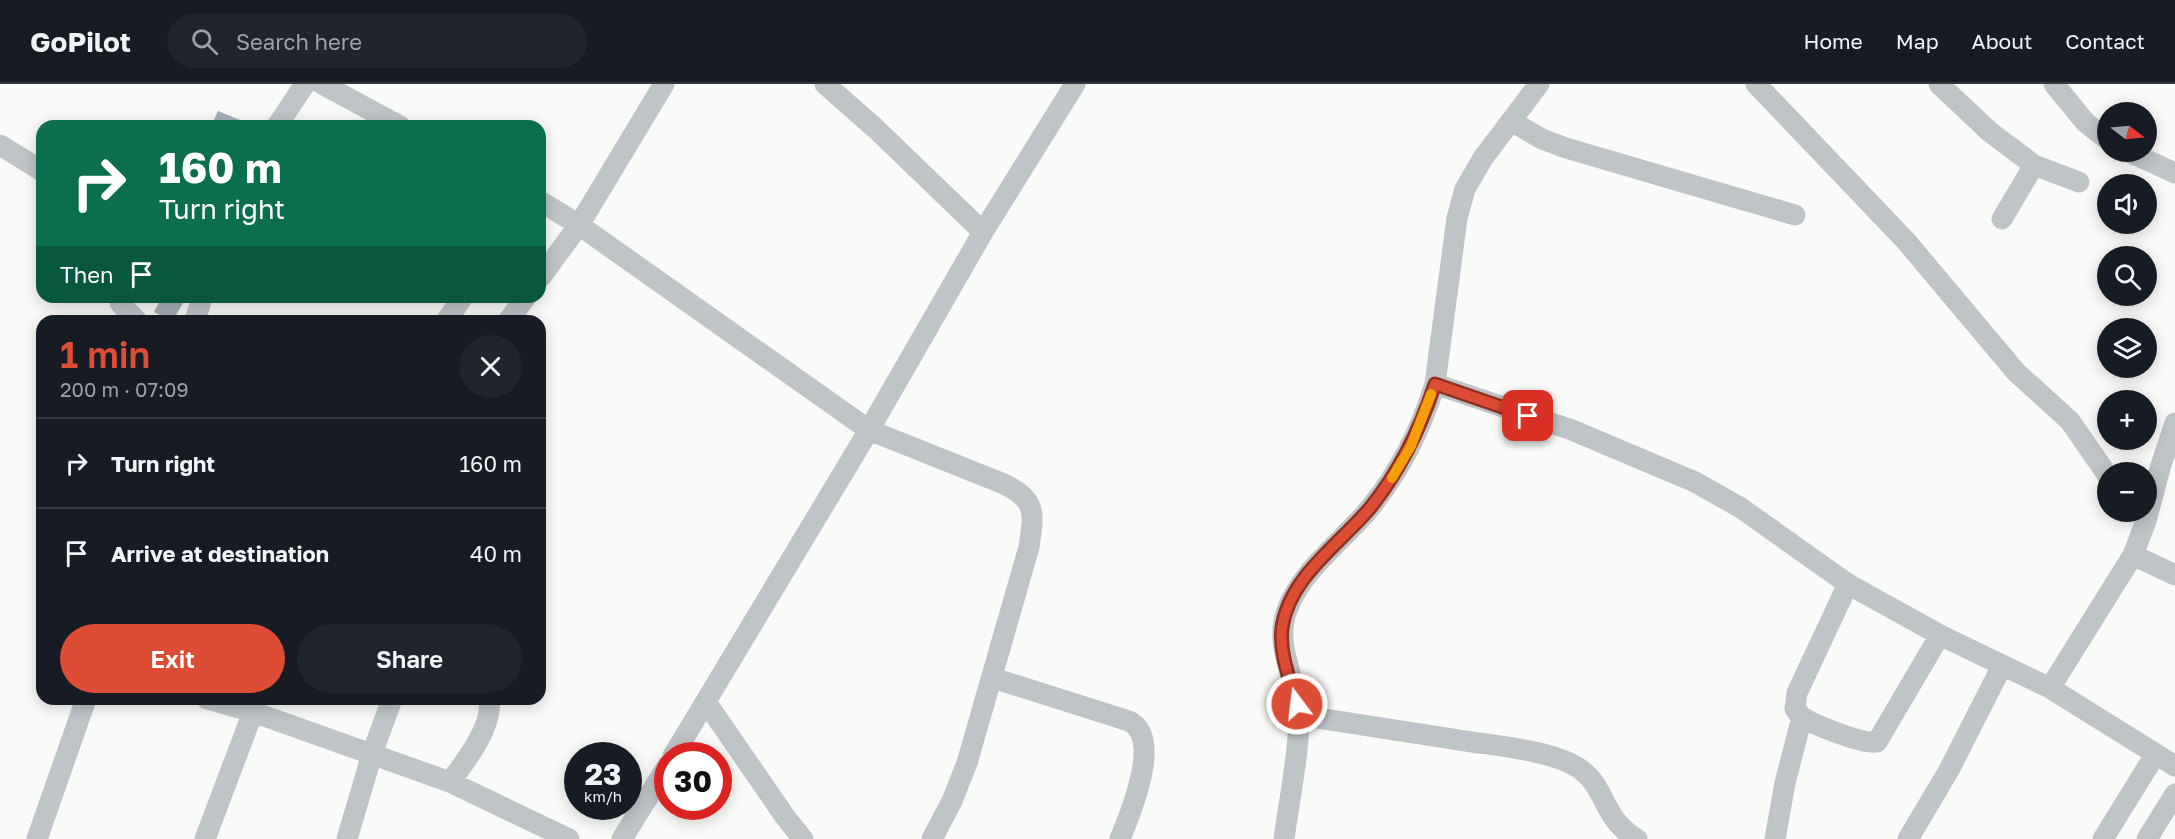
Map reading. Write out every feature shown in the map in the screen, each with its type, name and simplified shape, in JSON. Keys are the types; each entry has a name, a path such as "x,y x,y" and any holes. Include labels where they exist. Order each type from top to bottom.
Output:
{"street":[{"path":"281,120 305,84"},
{"path":"322,84 389,120"},
{"path":"546,270 579,225 663,84"},
{"path":"825,84 875,128 983,232"},
{"path":"682,742 869,430 983,232 1075,84"},
{"path":"1284,839 1299,715 1282,643 1282,630 1288,607 1306,577 1370,507 1391,479 1415,437 1435,384 1461,202 1471,176 1539,84"},
{"path":"1756,84 1918,255 2016,372 2070,421 2098,462"},
{"path":"1939,84 1990,132 2034,165 2079,182"},
{"path":"2054,84 2086,123 2097,132"},
{"path":"1511,121 1542,139 1566,148 1795,215"},
{"path":"0,145 36,167"},
{"path":"2151,162 2175,173"},
{"path":"2002,219 2034,165"},
{"path":"546,205 579,225 869,430 1004,484 1021,492 1029,502 1032,517 1029,546 993,678 968,763 952,801 932,839"},
{"path":"120,303 131,315"},
{"path":"1435,384 1572,430 1695,482 1741,508 1848,584 1940,635 2050,688 2175,766"},
{"path":"2157,472 2175,423"},
{"path":"2050,688 2133,555 2140,522"},
{"path":"2133,555 2175,575"},
{"path":"1848,584 1797,693 1795,706 1802,717 1874,744 1885,731 1940,635"},
{"path":"1908,839 1948,770 2002,666"},
{"path":"993,678 1133,723 1140,729 1144,749 1140,782 1120,839"},
{"path":"706,702 803,839"},
{"path":"37,839 84,705"},
{"path":"228,705 450,782 569,839"},
{"path":"347,839 372,754 390,705"},
{"path":"450,782 478,739 487,718 488,705"},
{"path":"205,839 253,712"},
{"path":"1299,715 1511,748 1559,759 1581,770 1591,779 1616,824 1637,839"},
{"path":"1774,839 1785,783 1802,717"},
{"path":"2103,839 2155,755"},
{"path":"622,839 654,788"},
{"path":"2147,839 2175,794"}],"building":[{"path":"218,111 240,120 214,120"},
{"path":"159,303 183,303 176,315 160,315 154,312"}],"slow traffic":[{"path":"1392,478 1411,446 1431,394"}],"route":[{"path":"1297,704 1282,643 1282,630 1288,607 1317,563 1352,529 1391,479 1411,446 1435,384 1528,416"}]}
